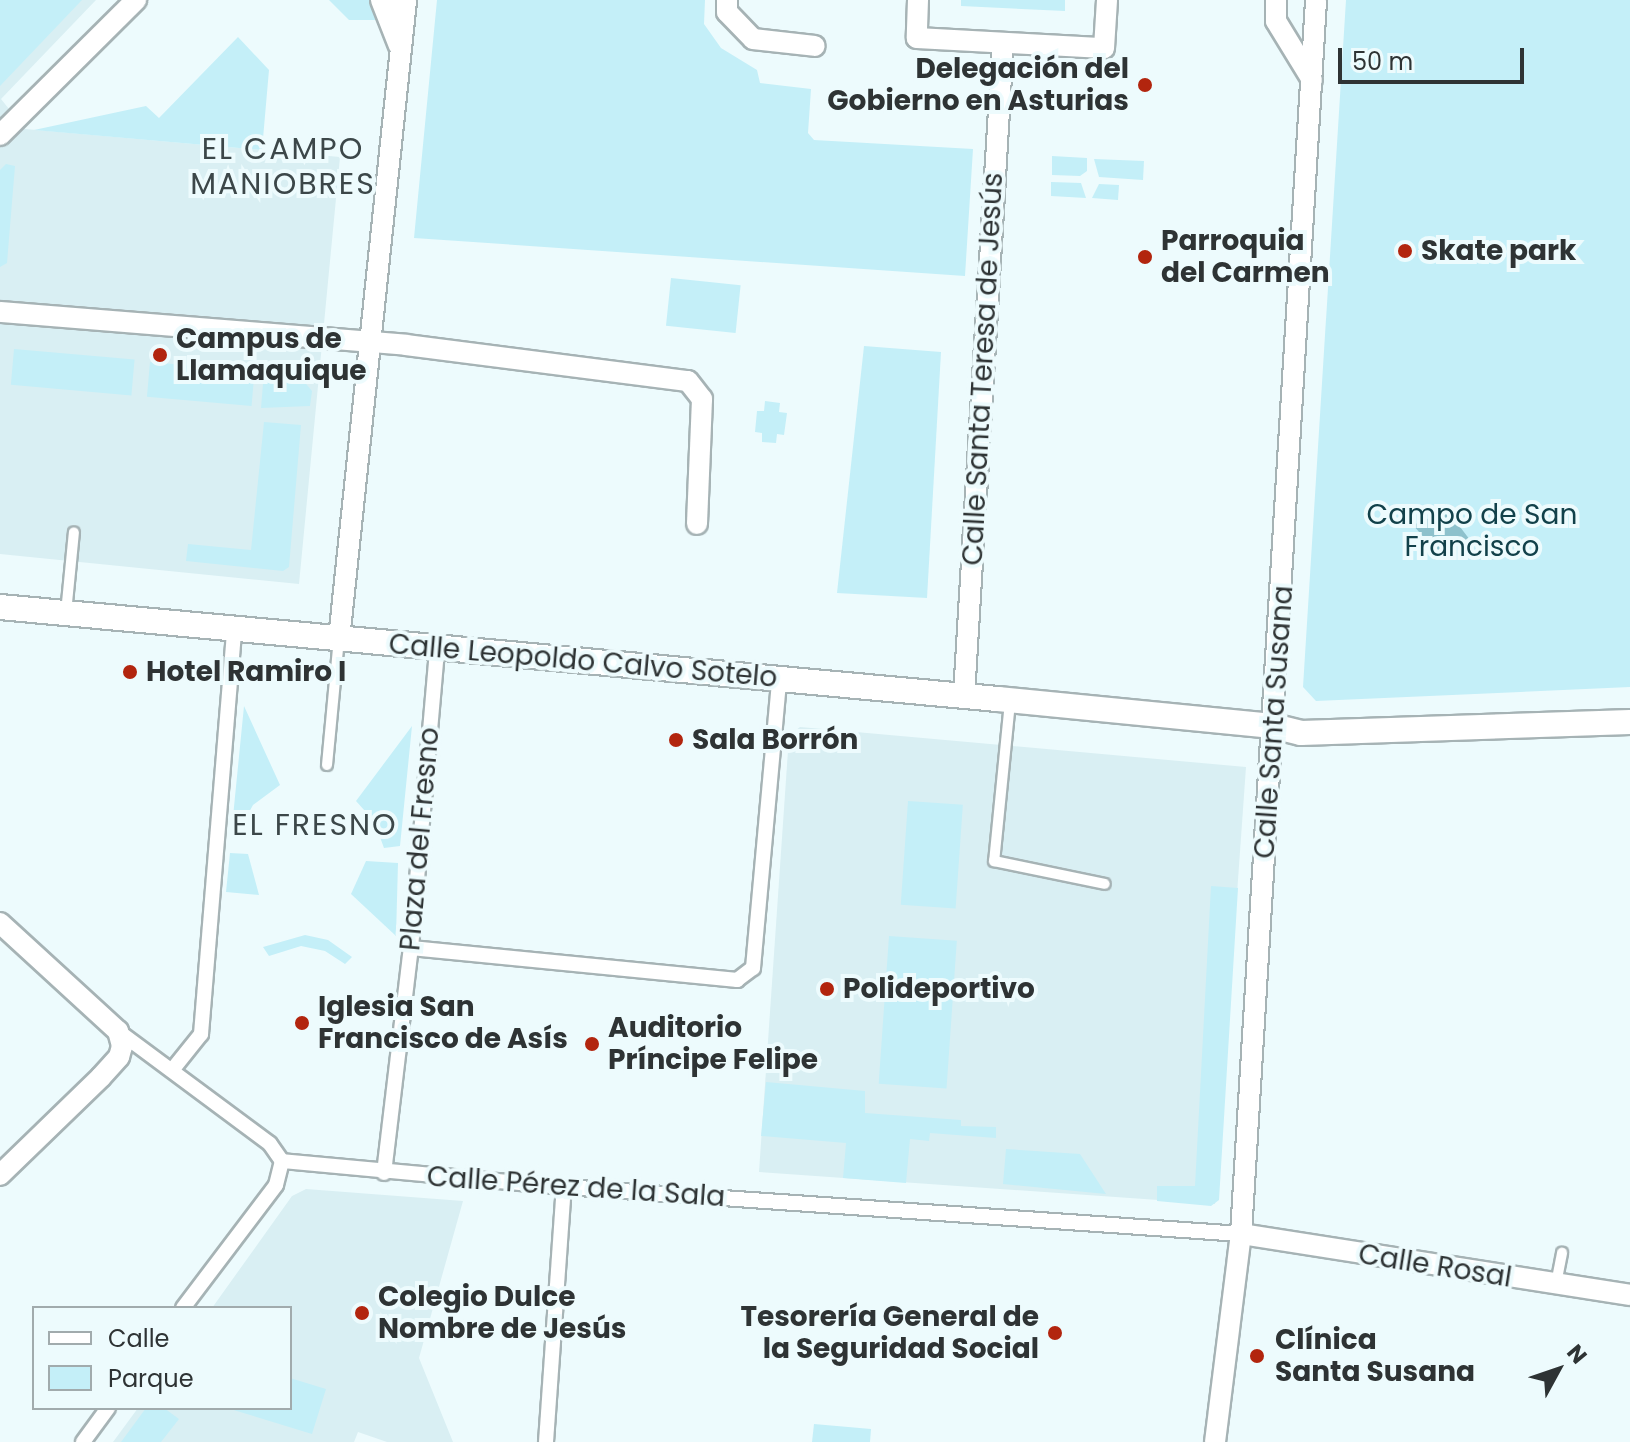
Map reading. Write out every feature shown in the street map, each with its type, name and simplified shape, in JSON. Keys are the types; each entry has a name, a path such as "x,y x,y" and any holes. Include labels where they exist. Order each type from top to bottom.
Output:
{"street":[{"path":"0,135 136,0"},
{"path":"381,0 399,46"},
{"path":"339,639 406,0"},
{"path":"727,0 727,12 753,39 815,46"},
{"path":"918,0 917,38 1104,48 1107,0"},
{"path":"1276,0 1276,21 1312,80"},
{"name":"Calle Santa Susana","path":"1215,1442 1241,1234 1316,0"},
{"name":"Calle Santa Teresa de Jesús","path":"964,696 1003,43"},
{"path":"0,312 370,342 688,381 702,399 697,524"},
{"name":"Calle Leopoldo Calvo Sotelo","path":"0,607 1010,700 1273,726 1301,733 1363,735 1630,722"},
{"path":"173,1069 201,1034 234,629"},
{"name":"Plaza del Fresno","path":"384,1173 411,948 437,648"},
{"path":"411,948 737,980 753,968 779,680"},
{"path":"0,923 118,1031 270,1144 282,1161 276,1185 185,1306"},
{"path":"0,1175 119,1057 118,1031"},
{"name":"Calle Pérez de la Sala","path":"282,1161 384,1173 564,1187 1241,1234"},
{"path":"546,1442 564,1187"},
{"name":"Calle Rosal","path":"1241,1234 1630,1295"},
{"path":"83,1442 107,1410"}],"lane":[{"path":"394,0 399,46"},
{"path":"66,613 74,532"},
{"path":"327,765 339,639"},
{"path":"1010,700 994,861 1105,884"},
{"path":"1556,1284 1562,1253"}],"shaded area":[{"name":"Campus de Llamaquique","path":"0,0 96,0 1,99 25,129 340,157 299,584 0,554"},
{"path":"1444,504 1453,506 1451,515 1470,540 1458,541 1435,560 1430,555 1433,548 1413,525 1441,513"},
{"path":"800,727 1246,767 1215,1204 759,1172 789,736"},
{"name":"Colegio Dulce Nombre de Jesús","path":"306,1189 463,1201 419,1358 453,1442 387,1442 358,1432 354,1442 113,1442 137,1410 292,1410 292,1306 213,1306 292,1196"}],"green space":[{"path":"0,0 82,0 0,86"},
{"path":"329,0 381,0 385,20 349,20"},
{"path":"437,0 705,0 704,24 721,48 757,70 760,83 811,89 808,133 814,140 973,149 965,276 414,238"},
{"path":"961,0 1065,0 1065,11 961,6"},
{"name":"Campo de San Francisco","path":"1346,0 1630,0 1630,687 1316,701 1303,687"},
{"path":"238,37 269,70 262,150 34,130 146,106 159,118"},
{"path":"1052,156 1087,158 1087,171 1080,176 1052,175"},
{"path":"1094,159 1144,161 1143,180 1099,177"},
{"path":"6,164 15,166 7,263 0,267 0,170"},
{"path":"1051,182 1081,183 1086,198 1051,196"},
{"path":"1099,184 1119,185 1118,200 1092,198"},
{"path":"671,278 741,285 736,333 666,326"},
{"path":"864,346 941,352 927,598 837,593"},
{"path":"14,349 135,360 131,395 11,385"},
{"path":"150,362 255,371 252,406 147,397"},
{"path":"264,372 302,379 312,391 310,406 261,408"},
{"path":"765,401 780,403 779,412 787,413 784,435 777,434 776,443 762,442 762,433 755,432 757,411 764,411"},
{"path":"264,422 301,425 289,567 283,571 186,561 188,544 251,550"},
{"path":"244,706 280,785 253,805 235,838 231,837"},
{"path":"412,726 400,846 384,848 374,821 356,801"},
{"path":"908,801 963,805 956,909 901,905"},
{"path":"230,853 248,854 259,895 226,892"},
{"path":"366,861 398,863 396,936 351,894"},
{"path":"1211,886 1238,888 1219,1200 1211,1206 1157,1201 1157,1186 1195,1186"},
{"path":"305,935 328,940 352,957 345,964 325,951 301,946 269,956 263,947"},
{"path":"889,936 957,941 947,1088 879,1084"},
{"path":"766,1082 865,1091 865,1113 961,1120 961,1126 996,1127 996,1138 930,1133 929,1141 910,1139 906,1183 843,1178 846,1143 761,1136"},
{"path":"1006,1149 1080,1154 1106,1194 1003,1184"},
{"path":"292,1379 326,1389 312,1434 234,1410 292,1410"},
{"path":"145,1410 167,1410 179,1419 161,1442 121,1442"},
{"path":"814,1424 871,1429 870,1442 812,1442"}],"place":[{"name":"Delegación del Gobierno en Asturias","path":"1145,85"},
{"name":"Skate park","path":"1405,251"},
{"name":"Parroquia del Carmen","path":"1145,257"},
{"name":"Campus de Llamaquique","path":"160,355"},
{"name":"Hotel Ramiro I","path":"130,672"},
{"name":"Sala Borrón","path":"676,740"},
{"name":"Polideportivo","path":"827,989"},
{"name":"Iglesia San Francisco de Asís","path":"302,1023"},
{"name":"Auditorio Príncipe Felipe","path":"592,1044"},
{"name":"Colegio Dulce Nombre de Jesús","path":"362,1313"},
{"name":"Tesorería General de la Seguridad Social","path":"1055,1333"},
{"name":"Clínica Santa Susana","path":"1257,1356"}],"district":[{"name":"EL CAMPO MANIOBRES","path":"283,166"},
{"name":"EL FRESNO","path":"315,825"}]}
